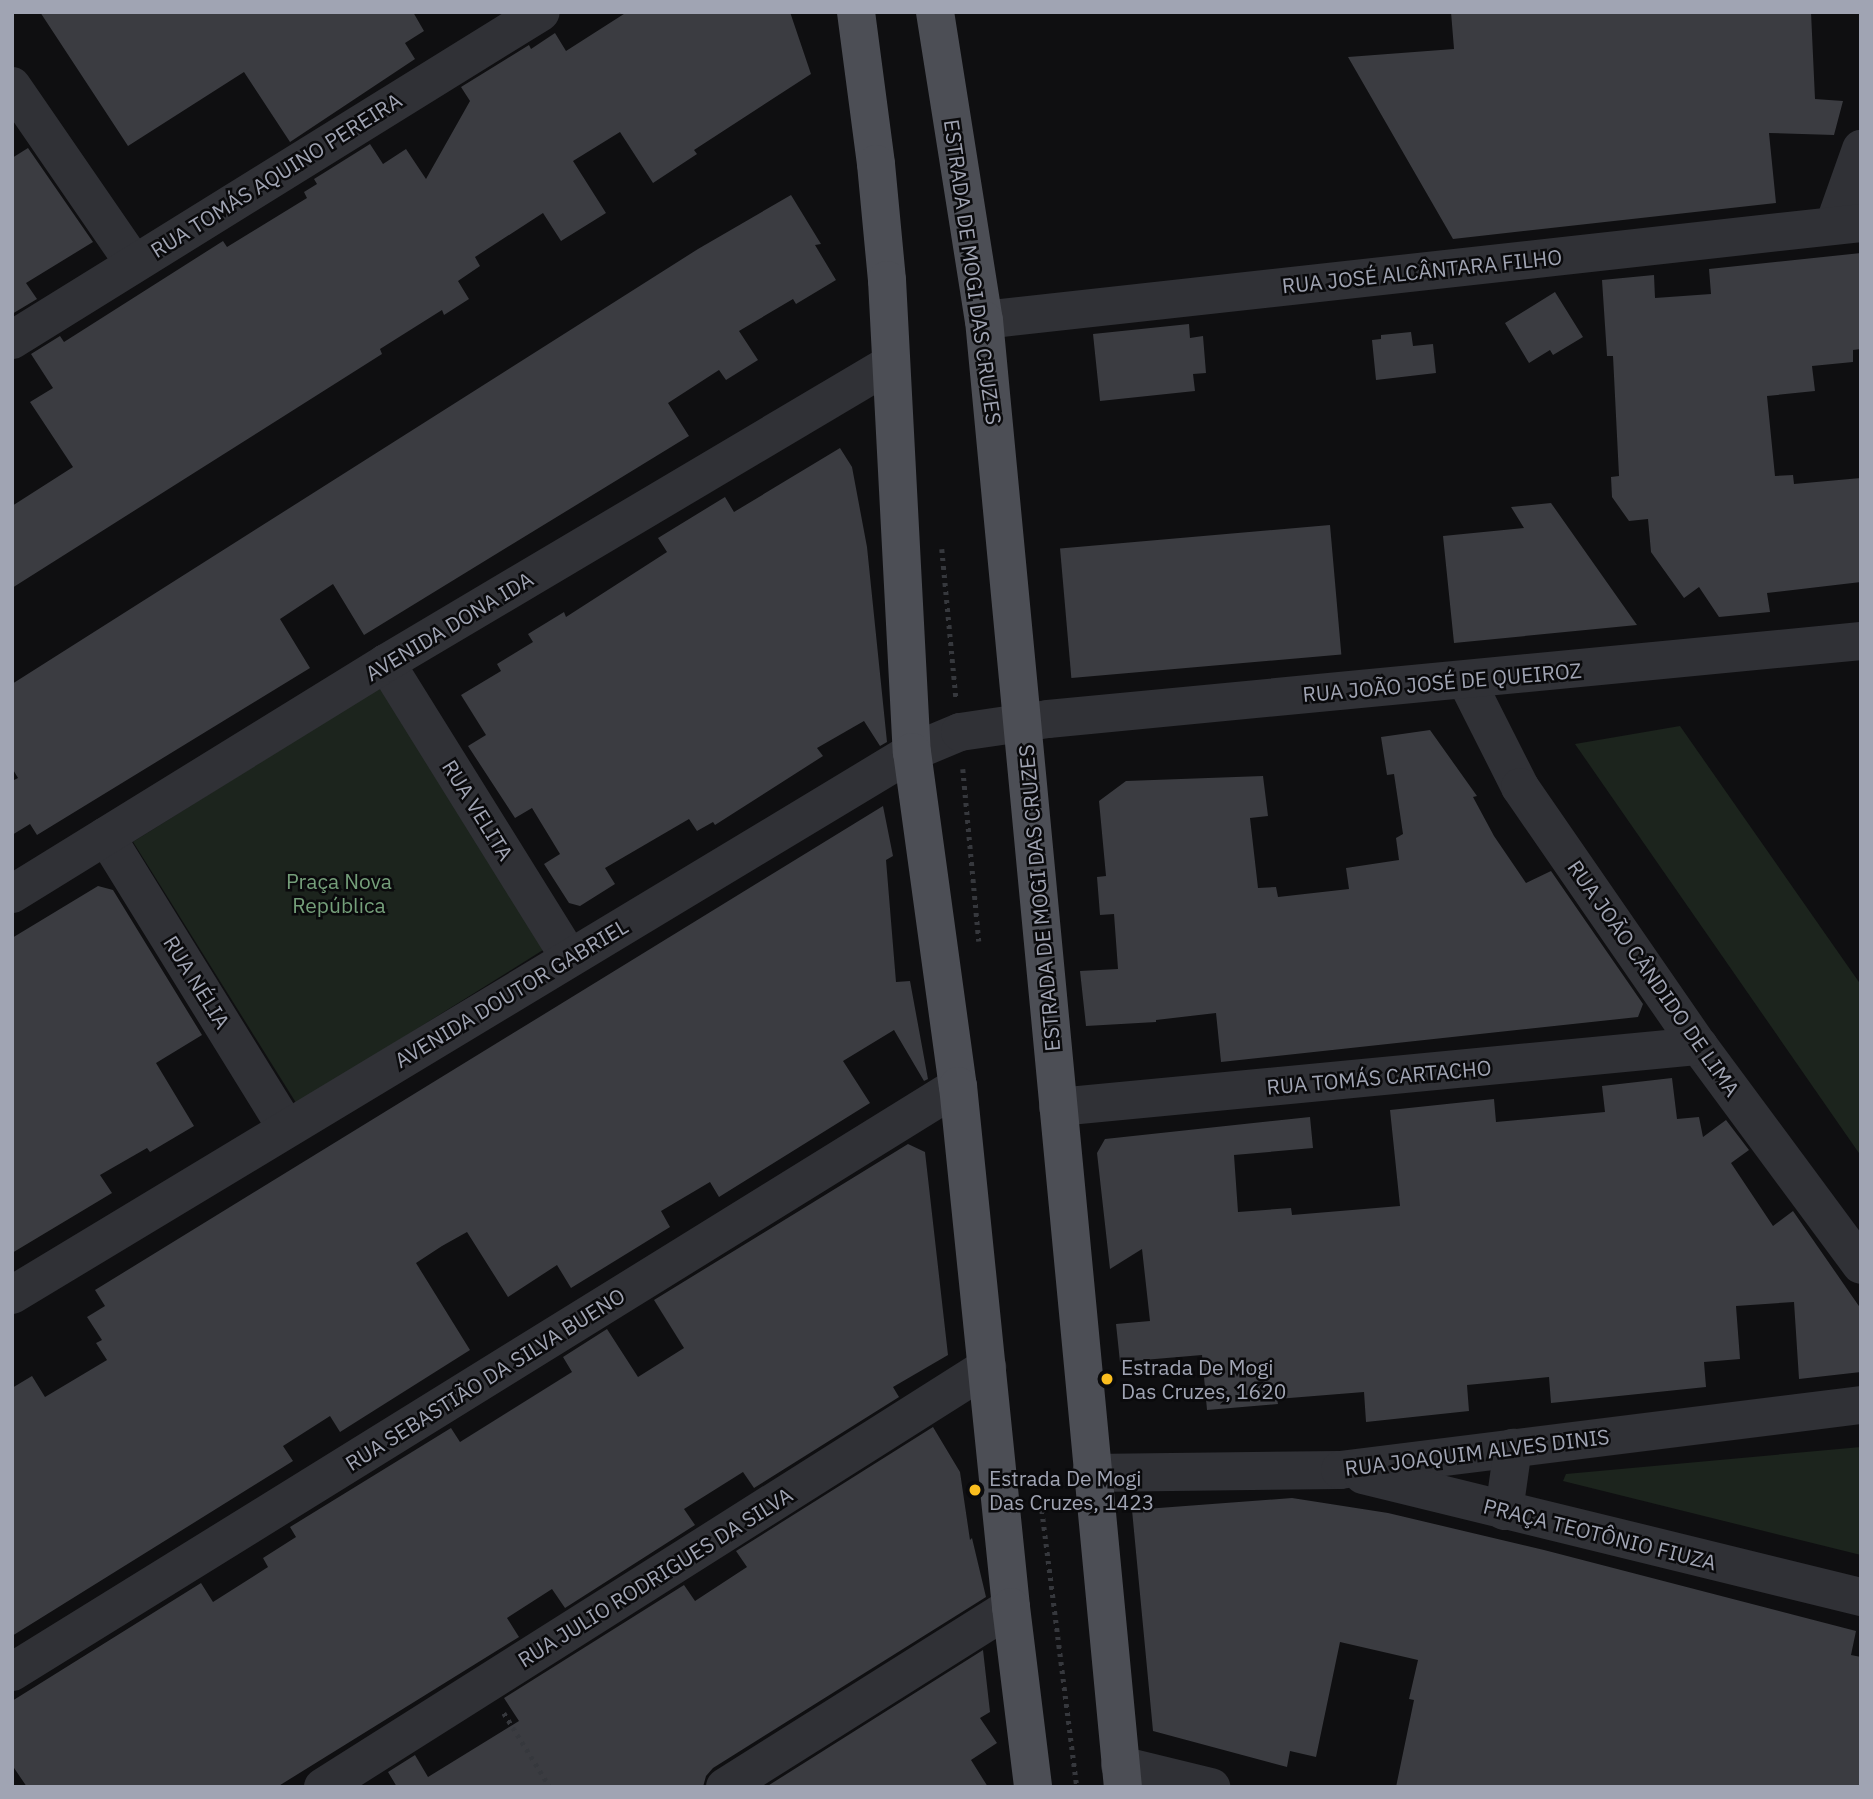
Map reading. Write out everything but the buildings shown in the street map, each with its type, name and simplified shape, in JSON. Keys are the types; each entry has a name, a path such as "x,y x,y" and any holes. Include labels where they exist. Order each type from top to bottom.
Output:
{"main road":[{"path":"856,12 876,164 887,280 912,752 958,1086 1011,1607 1034,1787"},
{"name":"ESTRADA DE MOGI DAS CRUZES","path":"935,12 984,320 1121,1776"}],"street":[{"name":"RUA TOMÁS AQUINO PEREIRA","path":"12,340 133,262 541,12"},
{"path":"12,86 133,262"},
{"path":"1848,224 1861,149"},
{"name":"RUA JOSÉ ALCÂNTARA FILHO","path":"984,320 1848,224"},
{"name":"AVENIDA DONA IDA","path":"12,894 386,663 890,364"},
{"name":"RUA JOÃO JOSÉ DE QUEIROZ","path":"1023,721 1466,680 1857,648"},
{"name":"RUA VELITA","path":"386,663 569,957"},
{"name":"RUA JOÃO CÂNDIDO DE LIMA","path":"1466,680 1520,788 1699,1046 1861,1265"},
{"name":"AVENIDA DOUTOR GABRIEL","path":"12,1295 912,752 960,732 1023,721"},
{"name":"RUA NÉLIA","path":"106,836 287,1129"},
{"name":"RUA TOMÁS CARTACHO","path":"1058,1107 1699,1046"},
{"name":"RUA SEBASTIÃO DA SILVA BUENO","path":"12,1672 958,1086"},
{"name":"RUA JULIO RODRIGUES DA SILVA","path":"323,1787 987,1367"},
{"name":"RUA JOAQUIM ALVES DINIS","path":"1091,1473 1340,1470 1861,1405"},
{"path":"1504,1511 1513,1448"},
{"name":"PRAÇA TEOTÔNIO FIUZA","path":"1340,1470 1861,1597"},
{"path":"725,1787 1011,1607"},
{"path":"1121,1776 1211,1787"}],"path":[{"path":"941,538 980,953"},
{"path":"1041,1502 1077,1787"},
{"path":"486,1684 550,1787"}],"green space":[{"name":"Praça Nova República","path":"384,685 548,947 297,1104 133,842"},
{"path":"1680,726 1861,985 1861,1156 1575,744"},
{"path":"1861,1447 1861,1555 1563,1481 1566,1474"}],"place":[{"name":"Estrada De Mogi Das Cruzes, 1620","path":"1107,1379"},
{"name":"Estrada De Mogi Das Cruzes, 1423","path":"975,1490"}]}
